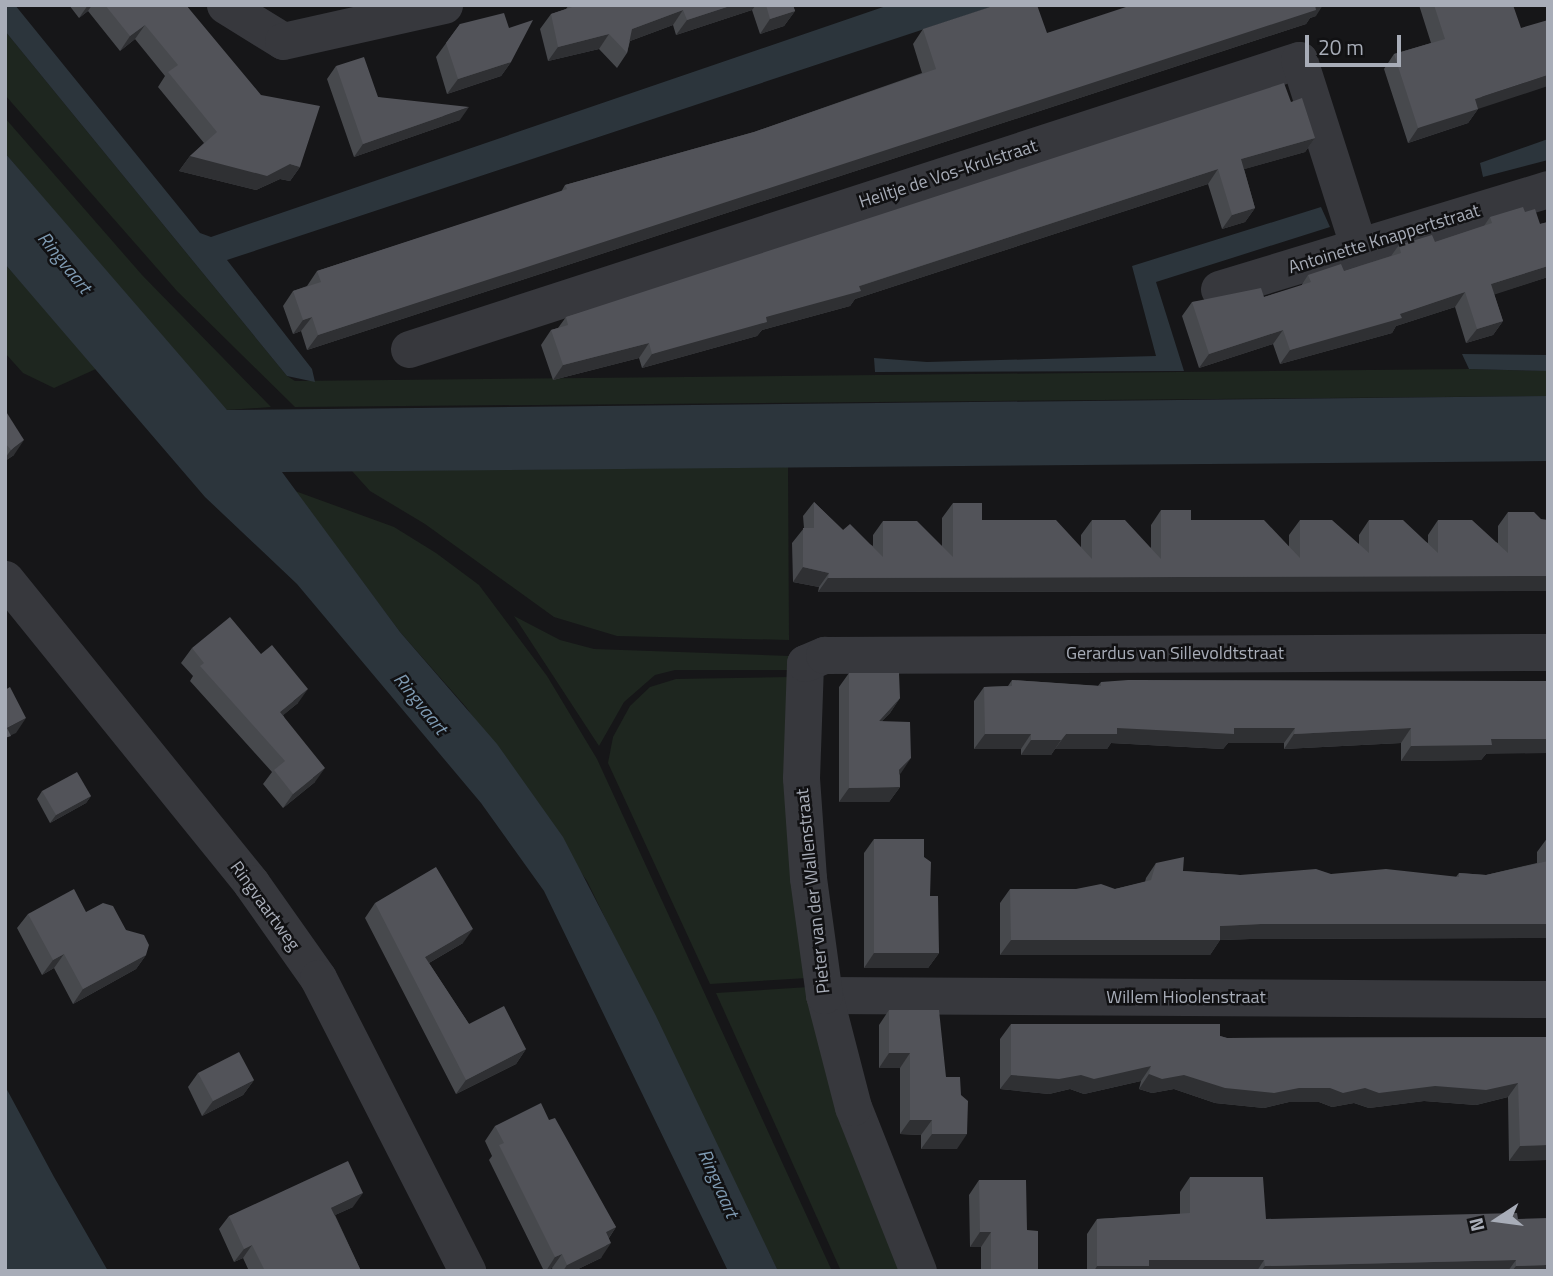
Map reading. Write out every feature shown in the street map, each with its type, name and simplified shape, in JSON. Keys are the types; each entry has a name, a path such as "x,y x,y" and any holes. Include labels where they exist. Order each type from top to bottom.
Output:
{"street":[{"path":"225,5 283,41 444,5"},
{"name":"Heiltje de Vos-Krulstraat","path":"409,349 1299,60 1359,248"},
{"name":"Antoinette Knappertstraat","path":"1219,289 1548,189"},
{"name":"Ringvaartweg","path":"5,579 251,883 317,978 467,1271"},
{"name":"Gerardus van Sillevoldtstraat","path":"805,663 824,655 1548,652"},
{"name":"Pieter van der Wallenstraat","path":"805,663 800,718 802,791 824,995 853,1107 891,1213 918,1271"},
{"name":"Willem Hioolenstraat","path":"824,995 1548,999"}],"shaded area":[{"path":"5,31 287,376 295,381 1469,369 1548,371 1548,396 295,407 177,291 5,95"},
{"path":"5,118 142,275 271,407 227,410 216,402 5,153"},
{"path":"5,264 98,368 54,388 23,373 5,353"},
{"path":"788,467 789,640 617,636 554,617 425,524 370,491 352,471"},
{"path":"295,491 394,527 436,553 479,585 547,676 597,759 832,1271 778,1271 587,881 466,707 400,632"},
{"path":"514,616 560,640 594,649 790,656 789,670 675,670 655,675 624,702 599,746"},
{"path":"790,677 807,978 710,984 608,763 613,737 630,706 650,687 676,679"},
{"path":"809,987 906,1271 841,1271 716,993"}],"water":[{"path":"5,5 15,5 200,233 211,237 889,5 997,5 227,260 312,369 315,382 287,376 5,31"},
{"path":"1548,139 1548,160 1483,177 1480,163"},
{"name":"Ringvaart","path":"5,153 227,410 1548,396 1548,461 282,472 400,632 497,744 563,837 656,1016 778,1271 728,1271 544,891 481,803 297,584 205,497 5,264"},
{"path":"1321,207 1330,227 1156,282 1184,371 875,372 874,358 927,362 1156,356 1132,266"},
{"path":"1462,354 1548,355 1548,371 1469,369"},
{"path":"5,1086 54,1177 108,1271 5,1271"}],"building":[{"path":"105,5 186,5 261,95 320,106 300,167 290,164 267,176 190,156 217,132 168,72 178,65 145,25 130,36"},
{"path":"578,5 733,5 687,20 683,10 632,29 627,53 609,34 558,47 551,14"},
{"path":"766,5 793,5 795,11 770,19"},
{"path":"996,5 1037,5 1047,33 1132,5 1315,5 1316,10 318,335 312,317 303,320 293,291 321,282 317,271 567,189 565,185 754,132 936,69 923,29"},
{"path":"1434,5 1513,5 1521,28 1548,20 1548,75 1475,99 1478,109 1418,128 1394,54 1445,39"},
{"path":"504,13 509,28 533,20 511,62 458,79 446,43 460,24"},
{"path":"364,57 378,97 469,107 363,144 336,66"},
{"path":"1284,83 1291,102 1302,98 1315,138 1241,159 1255,208 1232,215 1218,169 859,286 861,291 766,317 767,322 652,354 649,343 563,365 551,330 568,325 566,317"},
{"path":"1523,207 1525,212 1535,209 1540,224 1548,222 1548,266 1491,284 1503,321 1477,329 1465,292 1400,314 1402,318 1290,350 1283,330 1209,354 1192,302 1261,288 1264,297 1311,282 1308,275 1341,264 1344,271 1401,253 1399,245 1432,235 1435,242 1492,223 1490,217"},
{"path":"5,410 24,440 11,450 5,443"},
{"path":"814,502 843,530 850,524 883,557 883,521 917,521 953,557 953,503 982,503 982,520 1056,520 1092,559 1092,520 1125,520 1161,559 1161,510 1191,510 1191,520 1264,520 1300,558 1300,520 1332,520 1369,553 1369,520 1403,520 1438,553 1438,520 1472,520 1508,553 1508,512 1534,512 1541,519 1548,520 1548,576 828,578 829,573 803,567 803,528 814,528"},
{"path":"230,617 261,654 272,645 308,689 280,712 325,768 293,794 274,770 285,761 200,666 204,663 192,648"},
{"path":"849,673 899,673 900,698 879,721 910,722 911,758 899,770 900,787 849,788"},
{"path":"1012,680 1101,686 1101,682 1128,680 1548,681 1548,739 1491,739 1492,745 1411,746 1411,728 1294,734 1295,728 1234,728 1234,734 1117,728 1117,734 1066,734 1061,740 1031,740 1031,734 985,734 984,687 1012,686"},
{"path":"10,687 26,718 7,728 11,736 5,738 5,690"},
{"path":"77,772 91,796 56,815 42,791"},
{"path":"874,839 924,839 924,857 931,862 930,896 938,896 939,953 874,953"},
{"path":"1184,857 1183,871 1240,875 1316,869 1331,874 1386,869 1459,877 1459,873 1486,875 1548,861 1548,924 1261,924 1220,926 1220,940 1011,940 1010,889 1076,889 1101,884 1115,889 1151,880 1156,863"},
{"path":"436,867 473,929 425,957 469,1024 504,1006 526,1049 466,1080 375,903"},
{"path":"74,889 86,912 103,903 113,906 126,930 144,935 149,945 146,955 83,989 64,954 53,960 28,914"},
{"path":"889,1010 939,1010 946,1077 960,1077 961,1095 968,1101 967,1134 932,1134 932,1120 910,1120 910,1053 889,1053"},
{"path":"1011,1024 1220,1024 1220,1036 1227,1038 1548,1037 1548,1145 1520,1146 1518,1083 1486,1090 1435,1086 1379,1093 1365,1088 1343,1093 1330,1088 1299,1088 1274,1093 1225,1088 1184,1075 1162,1079 1149,1074 1151,1066 1094,1079 1081,1075 1059,1079 1011,1075"},
{"path":"239,1052 254,1080 213,1101 198,1073"},
{"path":"541,1103 549,1120 555,1118 616,1227 606,1232 611,1243 567,1265 562,1254 555,1257 499,1145 504,1143 495,1126"},
{"path":"348,1161 363,1193 331,1208 361,1271 265,1271 252,1245 244,1249 229,1216"},
{"path":"1190,1177 1263,1177 1266,1219 1517,1213 1518,1219 1548,1218 1548,1265 1516,1266 1516,1260 1265,1266 1264,1260 1149,1260 1149,1266 1097,1266 1097,1219 1190,1213"},
{"path":"979,1180 1026,1180 1027,1230 1038,1231 1038,1271 991,1271 991,1232 980,1232"}]}
